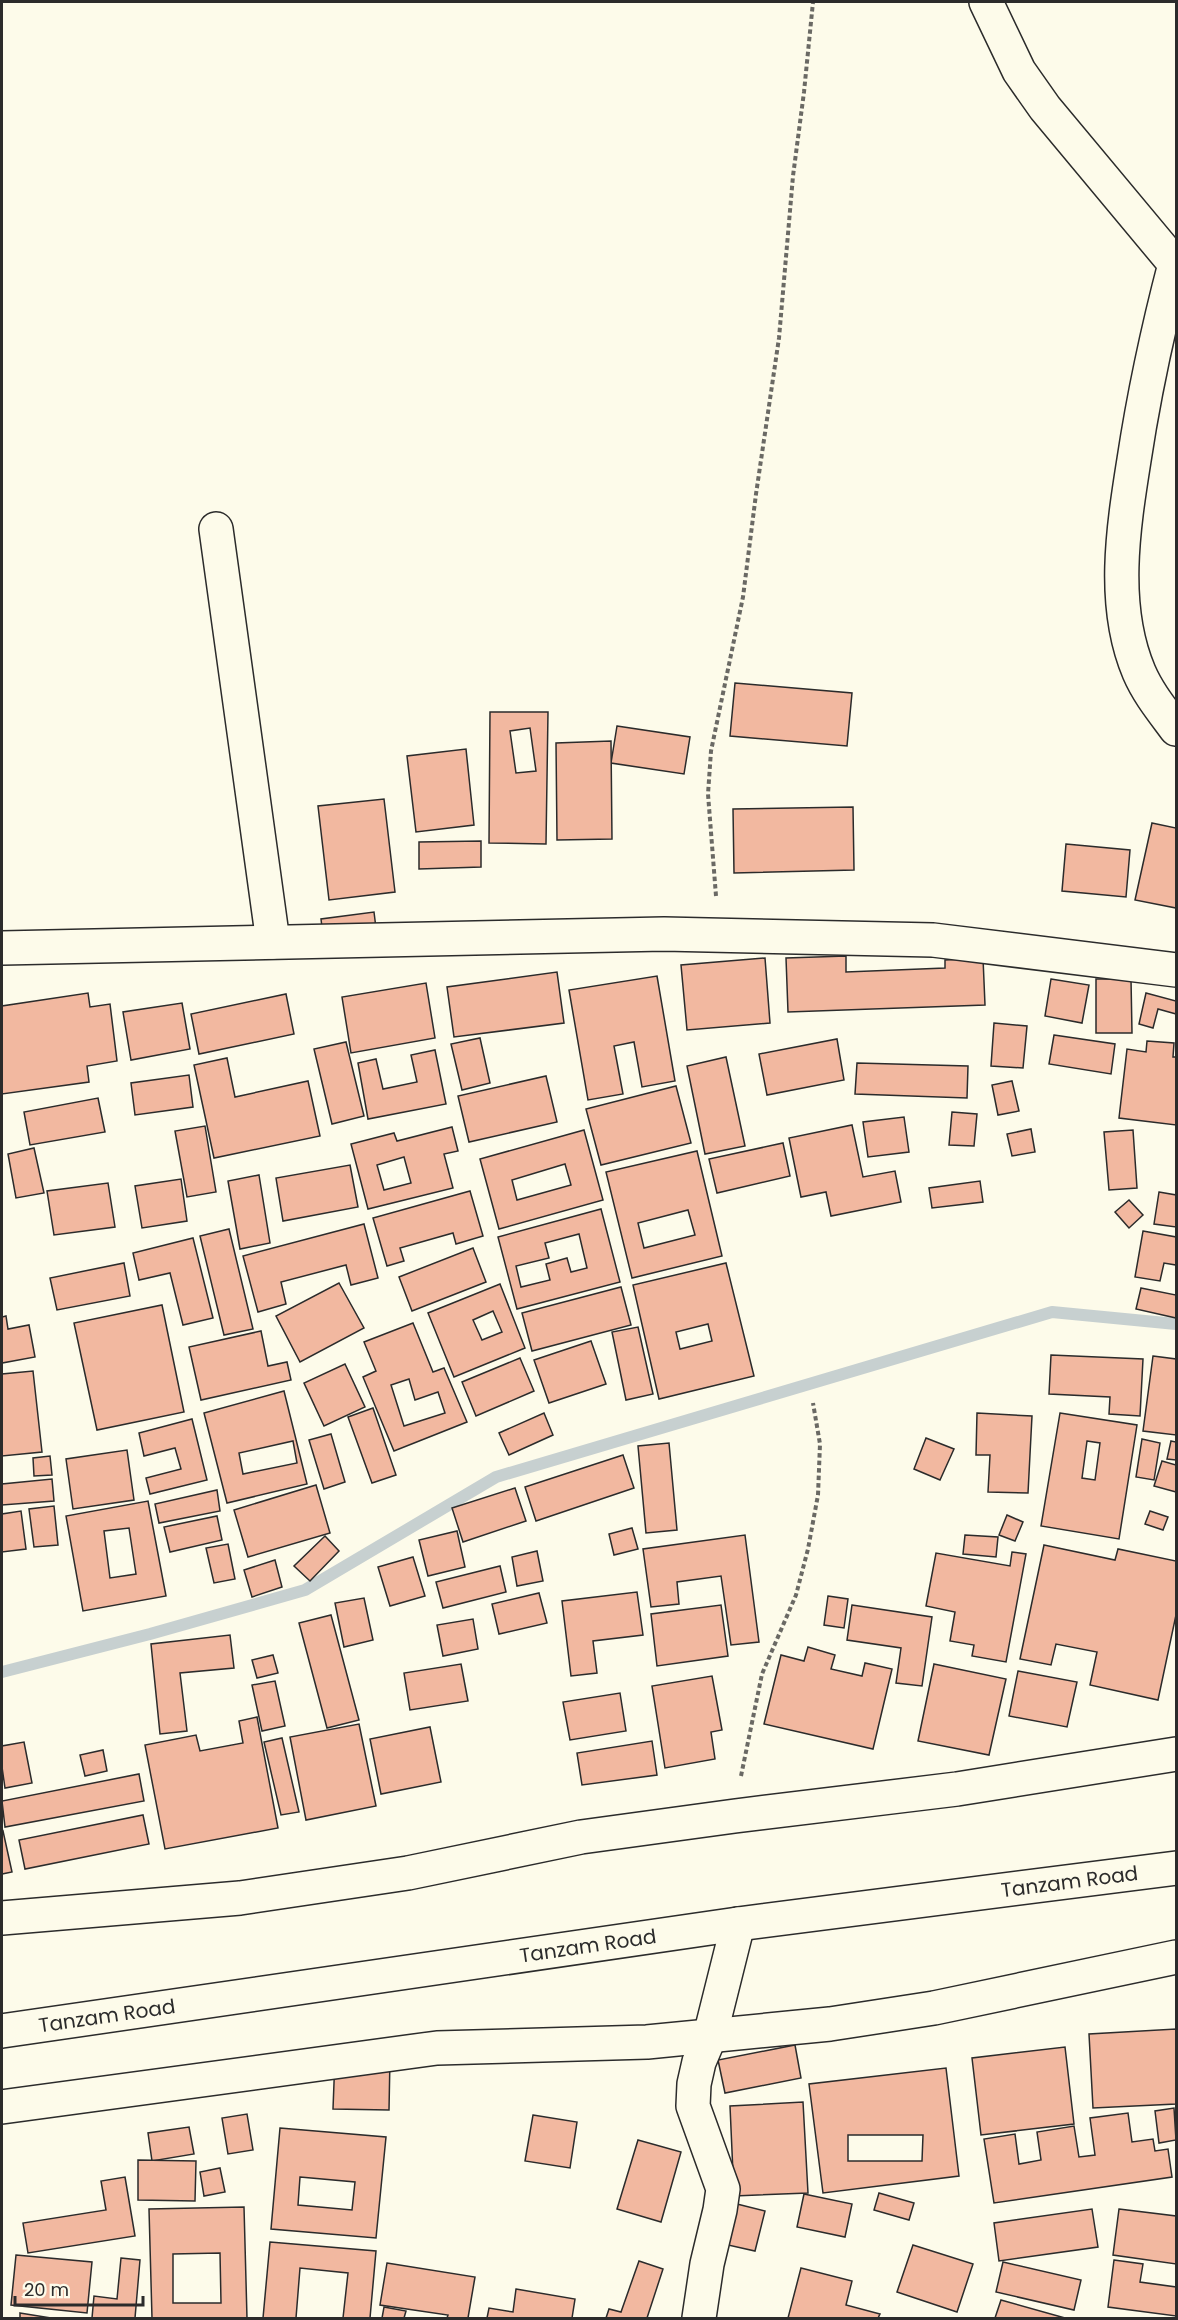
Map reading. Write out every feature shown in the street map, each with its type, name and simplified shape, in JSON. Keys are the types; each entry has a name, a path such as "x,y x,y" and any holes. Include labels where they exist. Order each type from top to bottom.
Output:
{"main road":[{"path":"986,2 1018,71 1067,135 1176,263 1158,328 1137,439 1129,488 1121,579 1125,620 1139,670 1154,700 1176,729"},
{"path":"216,529 273,942"},
{"path":"2,948 721,935 933,940 1176,970"},
{"path":"2,1918 240,1898 408,1874 580,1837 957,1789 1176,1754"},
{"name":"Tanzam Road","path":"2,2031 738,1924 1176,1868"},
{"path":"699,2319 707,2264 723,2188 693,2106 699,2062 710,2036 738,1924"},
{"path":"2,2106 437,2048 647,2042 830,2024 934,2008 1176,1957"}],"path":[{"path":"721,935 712,863 708,794 711,751 743,597 779,338 793,176 813,2"},
{"path":"735,1816 762,1674 796,1595 810,1539 818,1495 820,1444 813,1403"}],"building":[{"path":"735,683 852,693 847,746 730,736"},
{"path":"490,712 548,712 546,844 489,843","holes":["530,728 536,771 516,773 510,731"]},
{"path":"617,726 690,737 684,774 611,763"},
{"path":"611,741 612,839 557,840 556,743"},
{"path":"466,749 474,825 416,832 407,756"},
{"path":"384,799 395,892 329,900 318,806"},
{"path":"853,807 854,870 734,873 733,809"},
{"path":"1152,823 1176,828 1176,908 1135,900"},
{"path":"481,841 481,867 419,869 419,842"},
{"path":"1066,844 1130,850 1126,897 1062,891"},
{"path":"374,912 376,928 323,936 321,919"},
{"path":"846,956 846,972 945,968 945,960 983,958 985,1005 788,1012 786,958"},
{"path":"765,958 770,1023 687,1030 681,965"},
{"path":"557,972 564,1023 454,1037 447,987"},
{"path":"657,976 675,1081 642,1087 634,1042 614,1046 623,1094 588,1100 569,990"},
{"path":"1051,979 1089,985 1082,1023 1045,1016"},
{"path":"1096,979 1131,979 1132,1033 1096,1033"},
{"path":"426,983 435,1038 351,1053 342,997"},
{"path":"88,993 90,1007 110,1004 117,1061 87,1066 89,1082 2,1094 2,1006"},
{"path":"1146,993 1176,1001 1176,1014 1158,1009 1153,1028 1139,1024"},
{"path":"286,994 294,1034 199,1054 191,1014"},
{"path":"182,1003 190,1049 131,1060 123,1012"},
{"path":"994,1023 1027,1026 1023,1068 991,1066"},
{"path":"1054,1035 1115,1044 1111,1074 1049,1064"},
{"path":"480,1038 490,1083 462,1090 451,1044"},
{"path":"837,1039 844,1080 767,1095 759,1054"},
{"path":"1147,1041 1174,1043 1176,1125 1119,1118 1127,1049 1146,1052"},
{"path":"346,1042 364,1116 332,1124 314,1049"},
{"path":"435,1050 446,1104 368,1119 358,1063 376,1059 383,1089 417,1082 411,1055"},
{"path":"726,1057 745,1146 705,1154 687,1066"},
{"path":"227,1058 235,1097 308,1081 320,1136 214,1158 194,1065"},
{"path":"857,1063 968,1066 967,1098 855,1094"},
{"path":"189,1075 193,1107 135,1115 131,1083"},
{"path":"546,1076 557,1122 469,1142 458,1096"},
{"path":"1012,1081 1019,1111 998,1115 992,1085"},
{"path":"676,1086 691,1143 601,1165 586,1109"},
{"path":"98,1098 105,1132 30,1145 24,1112"},
{"path":"952,1112 977,1114 974,1146 949,1145"},
{"path":"904,1117 909,1152 868,1157 863,1122"},
{"path":"852,1125 863,1177 895,1171 901,1202 831,1216 826,1192 801,1197 789,1138"},
{"path":"205,1126 216,1192 187,1197 175,1131"},
{"path":"452,1127 458,1151 444,1154 453,1188 368,1209 351,1144 394,1133 397,1141","holes":["404,1157 411,1183 384,1190 377,1165"]},
{"path":"1031,1129 1035,1152 1012,1156 1007,1134"},
{"path":"584,1130 603,1200 499,1229 480,1159","holes":["565,1164 571,1185 517,1200 512,1180"]},
{"path":"1133,1130 1137,1188 1109,1190 1104,1132"},
{"path":"783,1143 790,1176 717,1193 709,1159"},
{"path":"34,1148 44,1193 16,1198 8,1154"},
{"path":"697,1151 722,1256 632,1278 606,1172","holes":["688,1210 695,1235 644,1248 638,1223"]},
{"path":"350,1165 358,1207 283,1221 276,1178"},
{"path":"259,1175 270,1243 240,1249 228,1181"},
{"path":"181,1179 187,1221 142,1228 135,1186"},
{"path":"980,1181 983,1202 932,1208 929,1188"},
{"path":"108,1183 115,1227 54,1235 47,1191"},
{"path":"470,1191 483,1236 456,1244 453,1233 400,1248 404,1261 387,1266 373,1218"},
{"path":"1159,1192 1176,1195 1176,1227 1154,1224"},
{"path":"1129,1200 1143,1215 1129,1228 1115,1212"},
{"path":"601,1209 620,1282 517,1309 498,1237","holes":["579,1234 587,1268 571,1272 567,1258 546,1264 550,1280 521,1287 516,1266 549,1258 545,1243"]},
{"path":"364,1224 378,1278 351,1285 346,1265 281,1282 286,1304 258,1312 243,1256"},
{"path":"229,1229 253,1329 224,1335 200,1236"},
{"path":"1143,1231 1176,1237 1176,1265 1164,1263 1160,1281 1135,1277"},
{"path":"193,1238 213,1318 183,1325 170,1273 139,1280 133,1253"},
{"path":"473,1248 486,1282 412,1311 399,1277"},
{"path":"124,1263 130,1296 57,1310 50,1278"},
{"path":"726,1263 754,1376 659,1399 633,1285","holes":["708,1324 712,1341 680,1349 676,1332"]},
{"path":"339,1283 364,1328 300,1362 276,1316"},
{"path":"500,1284 525,1348 454,1377 428,1313","holes":["493,1311 502,1332 482,1340 473,1320"]},
{"path":"621,1287 631,1325 532,1351 522,1313"},
{"path":"1141,1288 1176,1295 1176,1318 1136,1309"},
{"path":"162,1305 184,1412 97,1430 74,1323"},
{"path":"6,1316 8,1329 29,1325 35,1357 2,1363 2,1317"},
{"path":"413,1323 433,1372 444,1368 467,1422 394,1451 363,1377 376,1371 364,1342","holes":["409,1379 415,1400 438,1392 445,1413 404,1426 391,1385"]},
{"path":"638,1327 653,1394 626,1400 612,1332"},
{"path":"261,1331 268,1366 287,1362 291,1380 201,1400 189,1347"},
{"path":"591,1341 606,1384 549,1403 534,1360"},
{"path":"1051,1355 1143,1359 1140,1416 1109,1414 1110,1397 1049,1394"},
{"path":"1153,1356 1176,1359 1176,1435 1143,1431"},
{"path":"520,1358 534,1391 476,1416 462,1382"},
{"path":"345,1364 365,1407 324,1426 304,1383"},
{"path":"33,1371 42,1452 2,1456 2,1374"},
{"path":"284,1391 307,1484 227,1503 204,1413","holes":["293,1441 297,1463 243,1474 239,1453"]},
{"path":"373,1408 396,1475 372,1483 348,1417"},
{"path":"544,1413 553,1435 509,1455 499,1433"},
{"path":"977,1413 1032,1416 1028,1493 988,1492 990,1455 976,1455"},
{"path":"1060,1413 1137,1425 1119,1539 1041,1526","holes":["1087,1441 1100,1443 1095,1480 1082,1478"]},
{"path":"192,1419 207,1480 150,1494 146,1478 181,1469 175,1448 144,1456 139,1433"},
{"path":"331,1434 345,1482 324,1489 309,1440"},
{"path":"926,1438 954,1449 940,1480 914,1469"},
{"path":"1142,1439 1160,1443 1154,1480 1136,1477"},
{"path":"1171,1441 1176,1442 1176,1460 1167,1459"},
{"path":"669,1443 677,1530 646,1533 638,1446"},
{"path":"127,1450 134,1500 73,1509 66,1459"},
{"path":"623,1455 634,1488 536,1521 525,1487"},
{"path":"50,1456 52,1475 34,1476 33,1458"},
{"path":"1162,1461 1176,1465 1176,1492 1154,1486"},
{"path":"52,1479 54,1501 2,1505 2,1484"},
{"path":"316,1485 330,1533 248,1557 234,1510"},
{"path":"515,1488 526,1521 463,1542 452,1508"},
{"path":"217,1490 220,1511 159,1523 155,1504"},
{"path":"148,1501 166,1596 83,1611 66,1516","holes":["129,1528 136,1574 110,1578 104,1531"]},
{"path":"54,1506 58,1545 34,1547 29,1509"},
{"path":"21,1511 26,1549 2,1552 2,1514"},
{"path":"1150,1511 1168,1517 1163,1530 1145,1524"},
{"path":"1007,1515 1023,1522 1015,1541 999,1535"},
{"path":"217,1516 222,1540 170,1552 164,1527"},
{"path":"632,1528 638,1549 614,1555 609,1534"},
{"path":"457,1531 465,1567 428,1576 419,1540"},
{"path":"745,1535 759,1642 731,1645 721,1576 677,1582 679,1604 651,1607 643,1549"},
{"path":"965,1535 998,1537 996,1557 963,1554"},
{"path":"325,1536 339,1551 310,1581 294,1566"},
{"path":"228,1544 235,1579 214,1583 206,1548"},
{"path":"1044,1545 1115,1560 1118,1549 1176,1561 1176,1615 1158,1700 1090,1685 1097,1652 1056,1644 1051,1665 1020,1659"},
{"path":"537,1551 543,1581 517,1586 512,1557"},
{"path":"1012,1552 1026,1554 1006,1662 972,1656 974,1645 950,1641 955,1612 926,1606 936,1553 1010,1566"},
{"path":"413,1557 425,1596 390,1606 378,1567"},
{"path":"275,1560 282,1587 252,1597 244,1570"},
{"path":"500,1566 506,1592 443,1608 436,1582"},
{"path":"637,1592 643,1635 593,1641 597,1673 571,1676 562,1601"},
{"path":"539,1593 547,1623 499,1634 492,1604"},
{"path":"828,1596 848,1599 844,1628 824,1625"},
{"path":"364,1598 373,1640 344,1647 335,1603"},
{"path":"721,1605 728,1656 657,1666 651,1614"},
{"path":"852,1605 932,1617 922,1686 896,1683 901,1648 847,1640"},
{"path":"331,1615 359,1720 327,1728 299,1623"},
{"path":"473,1619 478,1649 443,1656 437,1625"},
{"path":"230,1635 234,1668 180,1673 187,1731 160,1734 151,1644"},
{"path":"808,1647 835,1655 831,1669 862,1676 865,1663 892,1669 873,1749 764,1724 781,1655 804,1661"},
{"path":"273,1655 278,1673 257,1678 252,1660"},
{"path":"461,1664 468,1701 410,1710 404,1673"},
{"path":"934,1664 1006,1679 989,1755 918,1741"},
{"path":"1018,1671 1077,1682 1067,1727 1009,1716"},
{"path":"712,1676 722,1730 711,1732 715,1759 665,1768 652,1686"},
{"path":"275,1681 285,1726 262,1731 252,1685"},
{"path":"620,1693 626,1731 570,1740 563,1702"},
{"path":"257,1717 278,1828 165,1849 145,1745 196,1735 200,1751 243,1743 239,1721"},
{"path":"359,1724 376,1806 306,1820 290,1737"},
{"path":"430,1727 441,1782 381,1794 370,1739"},
{"path":"282,1738 299,1812 281,1815 264,1742"},
{"path":"652,1741 657,1775 582,1785 577,1753"},
{"path":"24,1742 32,1783 5,1788 2,1746"},
{"path":"103,1750 107,1771 85,1776 80,1755"},
{"path":"139,1774 144,1801 5,1827 2,1801"},
{"path":"143,1815 149,1844 25,1869 19,1840"},
{"path":"2,1832 12,1872 2,1874"},
{"path":"1176,2029 1176,2104 1093,2108 1089,2034"},
{"path":"795,2045 801,2078 725,2093 718,2060"},
{"path":"1065,2047 1074,2124 981,2135 972,2058"},
{"path":"335,2057 390,2058 389,2110 333,2109"},
{"path":"946,2068 959,2176 823,2193 809,2084","holes":["848,2135 923,2135 922,2161 848,2161"]},
{"path":"803,2102 808,2193 734,2196 730,2106"},
{"path":"1174,2108 1176,2140 1159,2143 1155,2111"},
{"path":"1128,2113 1132,2142 1153,2139 1155,2151 1168,2149 1172,2177 994,2203 984,2139 1015,2134 1019,2164 1041,2160 1037,2132 1074,2126 1079,2157 1095,2155 1090,2118"},
{"path":"247,2114 253,2150 228,2154 222,2118"},
{"path":"533,2115 577,2122 570,2168 525,2161"},
{"path":"189,2127 194,2154 152,2161 148,2133"},
{"path":"280,2128 386,2137 376,2238 271,2229","holes":["300,2177 355,2182 352,2210 298,2205"]},
{"path":"638,2140 681,2152 661,2222 617,2209"},
{"path":"138,2160 196,2161 195,2201 138,2200"},
{"path":"220,2168 225,2192 204,2196 200,2172"},
{"path":"125,2177 135,2236 28,2253 23,2223 106,2210 101,2181"},
{"path":"879,2193 914,2203 909,2220 874,2210"},
{"path":"804,2194 852,2204 845,2237 797,2227"},
{"path":"737,2204 765,2211 755,2251 728,2245"},
{"path":"244,2207 247,2318 152,2318 149,2209","holes":["220,2253 221,2303 173,2303 173,2254"]},
{"path":"1092,2209 1098,2247 999,2261 994,2223"},
{"path":"1119,2209 1176,2216 1176,2264 1113,2255"},
{"path":"270,2242 376,2251 370,2318 343,2318 348,2273 300,2268 296,2318 263,2318"},
{"path":"913,2245 973,2264 957,2312 897,2292"},
{"path":"16,2255 92,2262 87,2313 11,2305"},
{"path":"121,2258 140,2260 135,2318 92,2318 94,2296 117,2299"},
{"path":"1114,2260 1143,2264 1140,2282 1176,2287 1176,2316 1108,2307"},
{"path":"639,2261 663,2269 647,2318 606,2318 609,2309 621,2312"},
{"path":"1003,2262 1081,2280 1074,2310 996,2292"},
{"path":"387,2263 475,2277 468,2318 447,2318 448,2315 380,2305"},
{"path":"801,2268 852,2281 846,2305 880,2314 878,2318 788,2318"},
{"path":"516,2289 575,2299 572,2318 487,2318 489,2308 513,2312"},
{"path":"1001,2300 1065,2318 995,2318"},
{"path":"384,2307 406,2311 404,2318 382,2318"},
{"path":"20,2313 51,2318 20,2318"}],"waterway":[{"path":"2,1672 150,1634 305,1590 496,1477 1052,1312 1176,1324"}]}
